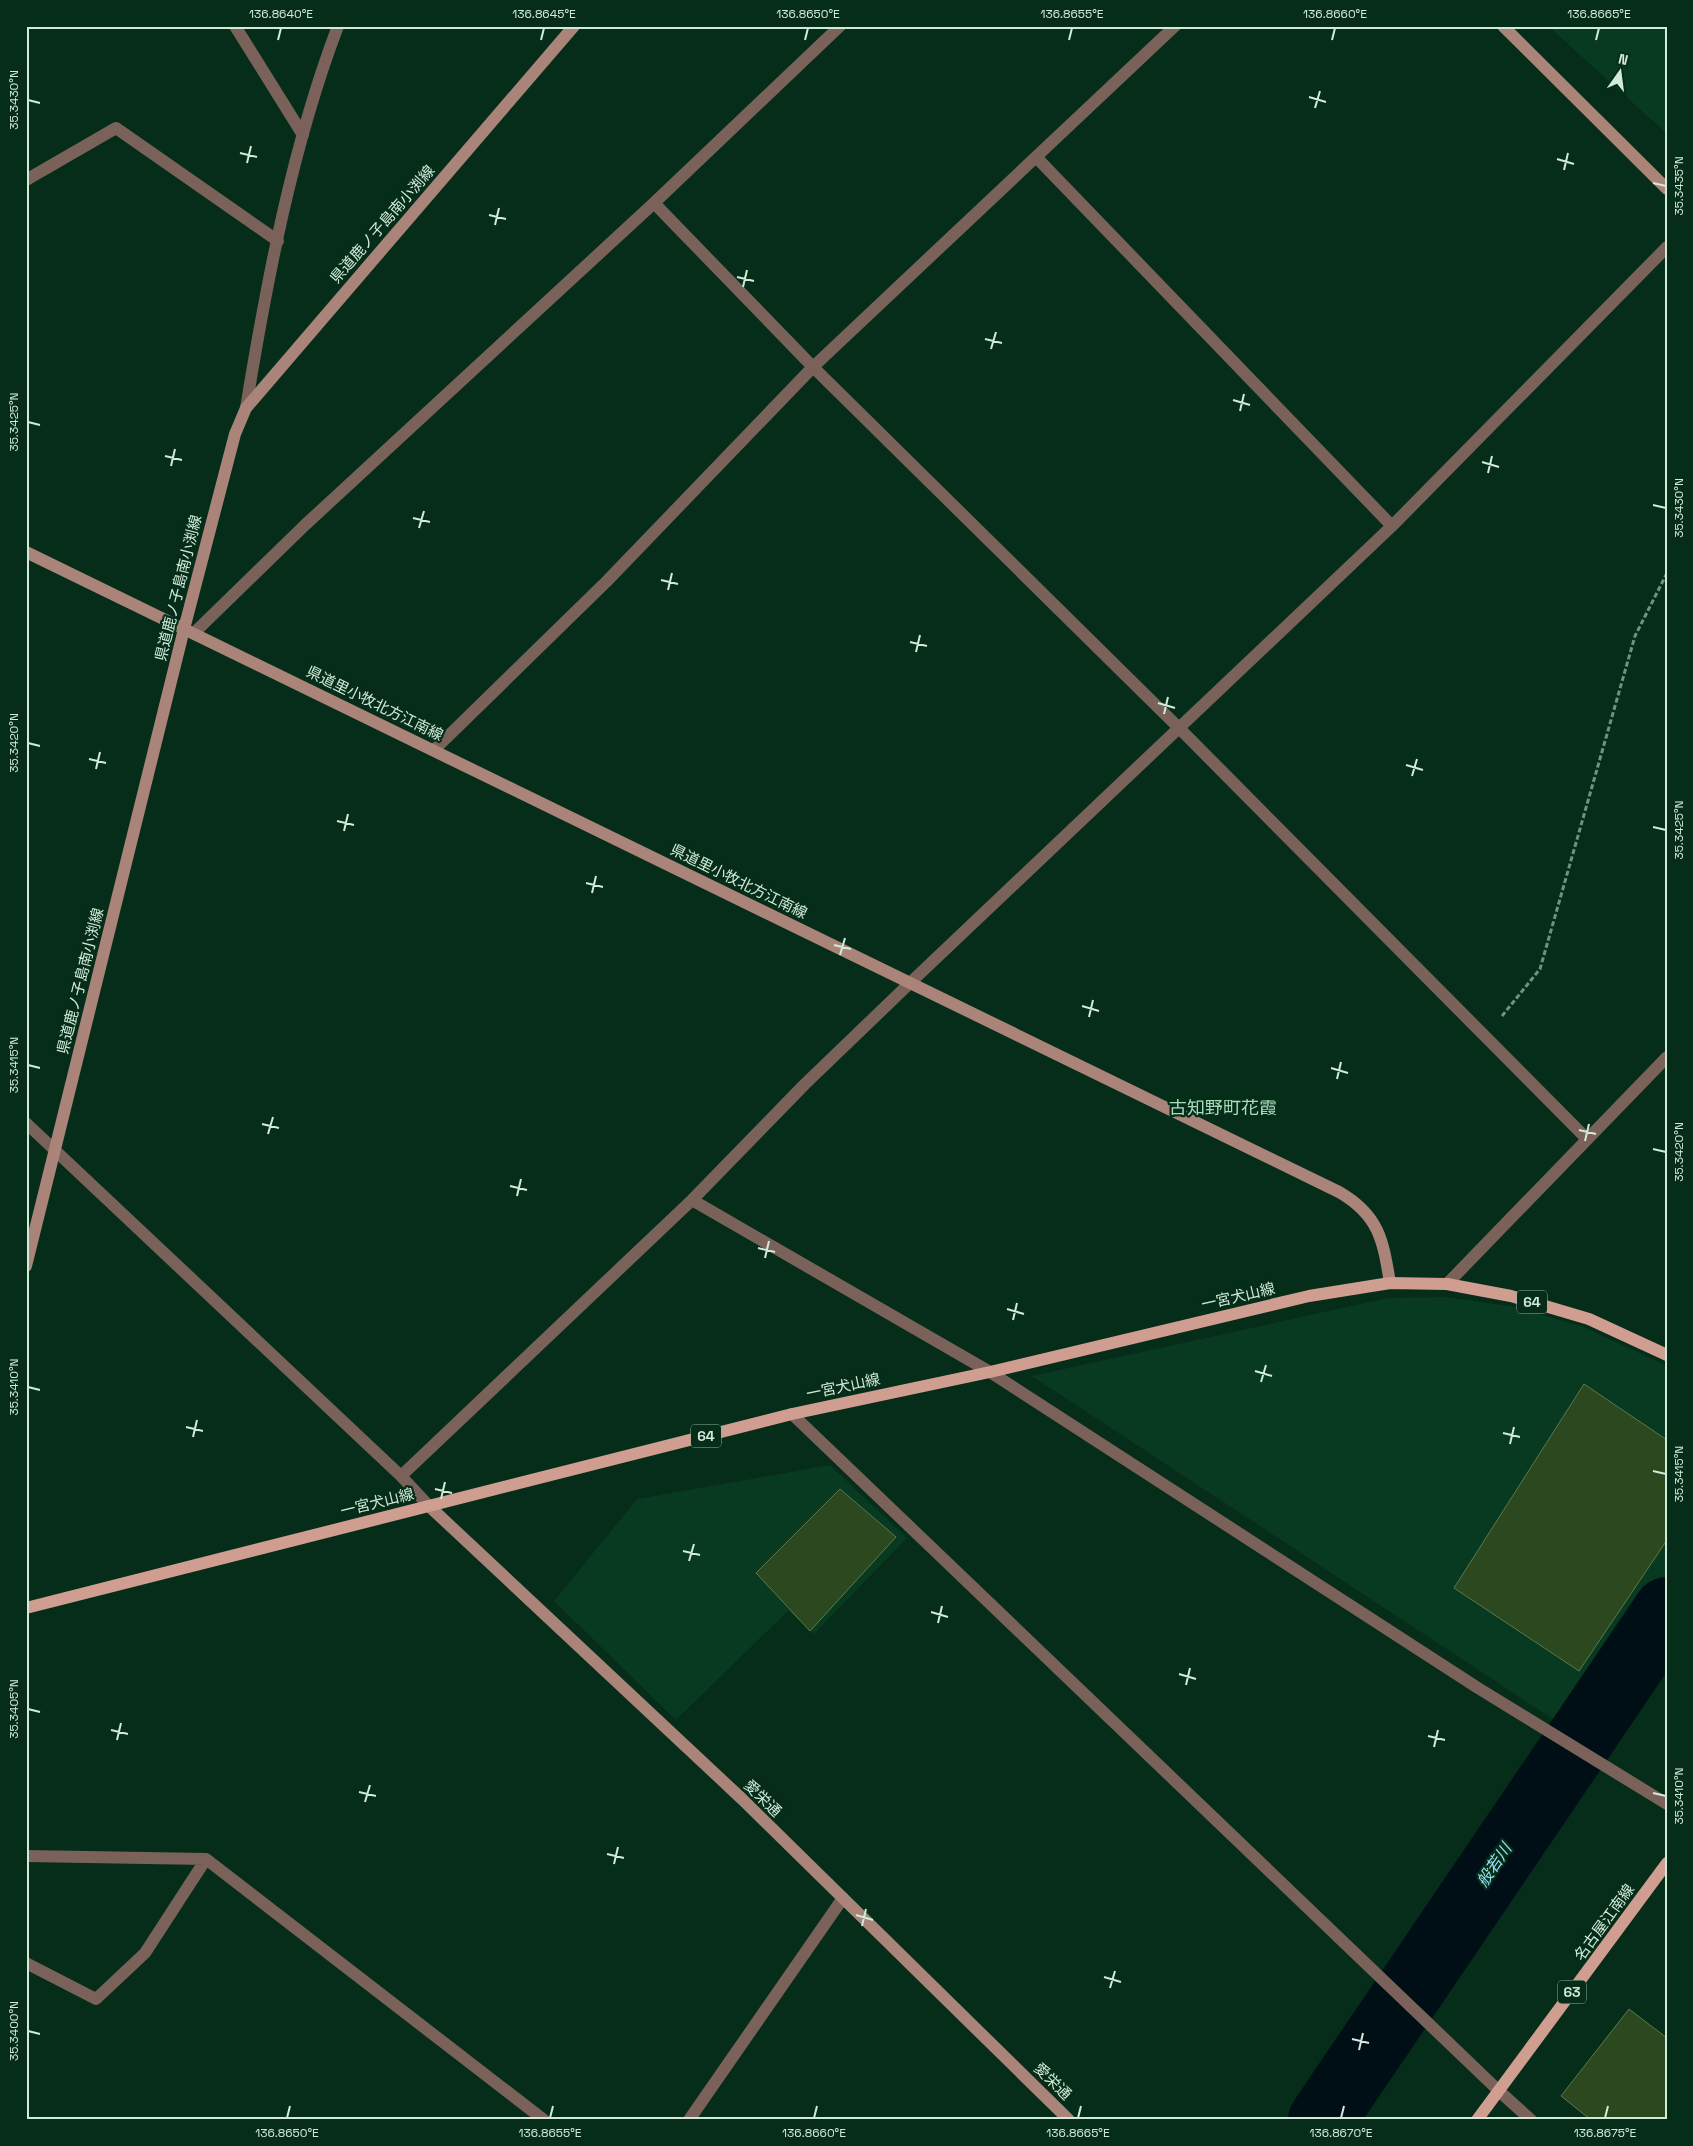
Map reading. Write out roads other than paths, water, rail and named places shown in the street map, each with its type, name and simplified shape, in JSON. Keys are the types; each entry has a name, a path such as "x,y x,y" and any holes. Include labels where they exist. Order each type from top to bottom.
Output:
{"main road":[{"name":"県道鹿ノ子島南小渕線","path":"26,1266 189,631 235,434 246,408 574,26"},
{"path":"1503,26 1667,189"},
{"name":"県道里小牧北方江南線","path":"26,552 1318,1181 1358,1203 1374,1224 1384,1246 1390,1283"},
{"name":"一宮犬山線","path":"26,1608 792,1414 990,1372 1309,1296 1390,1283 1447,1284 1511,1296 1589,1319 1667,1356"},
{"name":"愛栄通","path":"429,1506 742,1799 1069,2120"},
{"name":"名古屋江南線","path":"1477,2120 1667,1863"}],"street":[{"path":"235,26 303,135"},
{"path":"246,408 262,309 303,135 338,26"},
{"path":"189,631 654,203 840,26"},
{"path":"434,750 607,581 813,367 1175,26"},
{"path":"26,180 116,128 278,241"},
{"path":"1036,157 1392,526"},
{"path":"654,203 813,367 1178,726 1587,1139"},
{"path":"401,1476 692,1200 805,1084 1178,726 1392,526 1667,247"},
{"path":"1447,1284 1667,1057"},
{"path":"26,1123 401,1476 429,1506"},
{"path":"692,1200 990,1372 1478,1688 1667,1804"},
{"path":"792,1414 1498,2091 1531,2120"},
{"path":"26,1856 206,1859 544,2120"},
{"path":"26,1963 96,1999 145,1953 206,1859"},
{"path":"689,2120 843,1898"}],"waterway":[{"name":"般若川","path":"1322,2120 1667,1611"}],"district":[{"name":"古知野町花霞","path":"1223,1107"}]}
